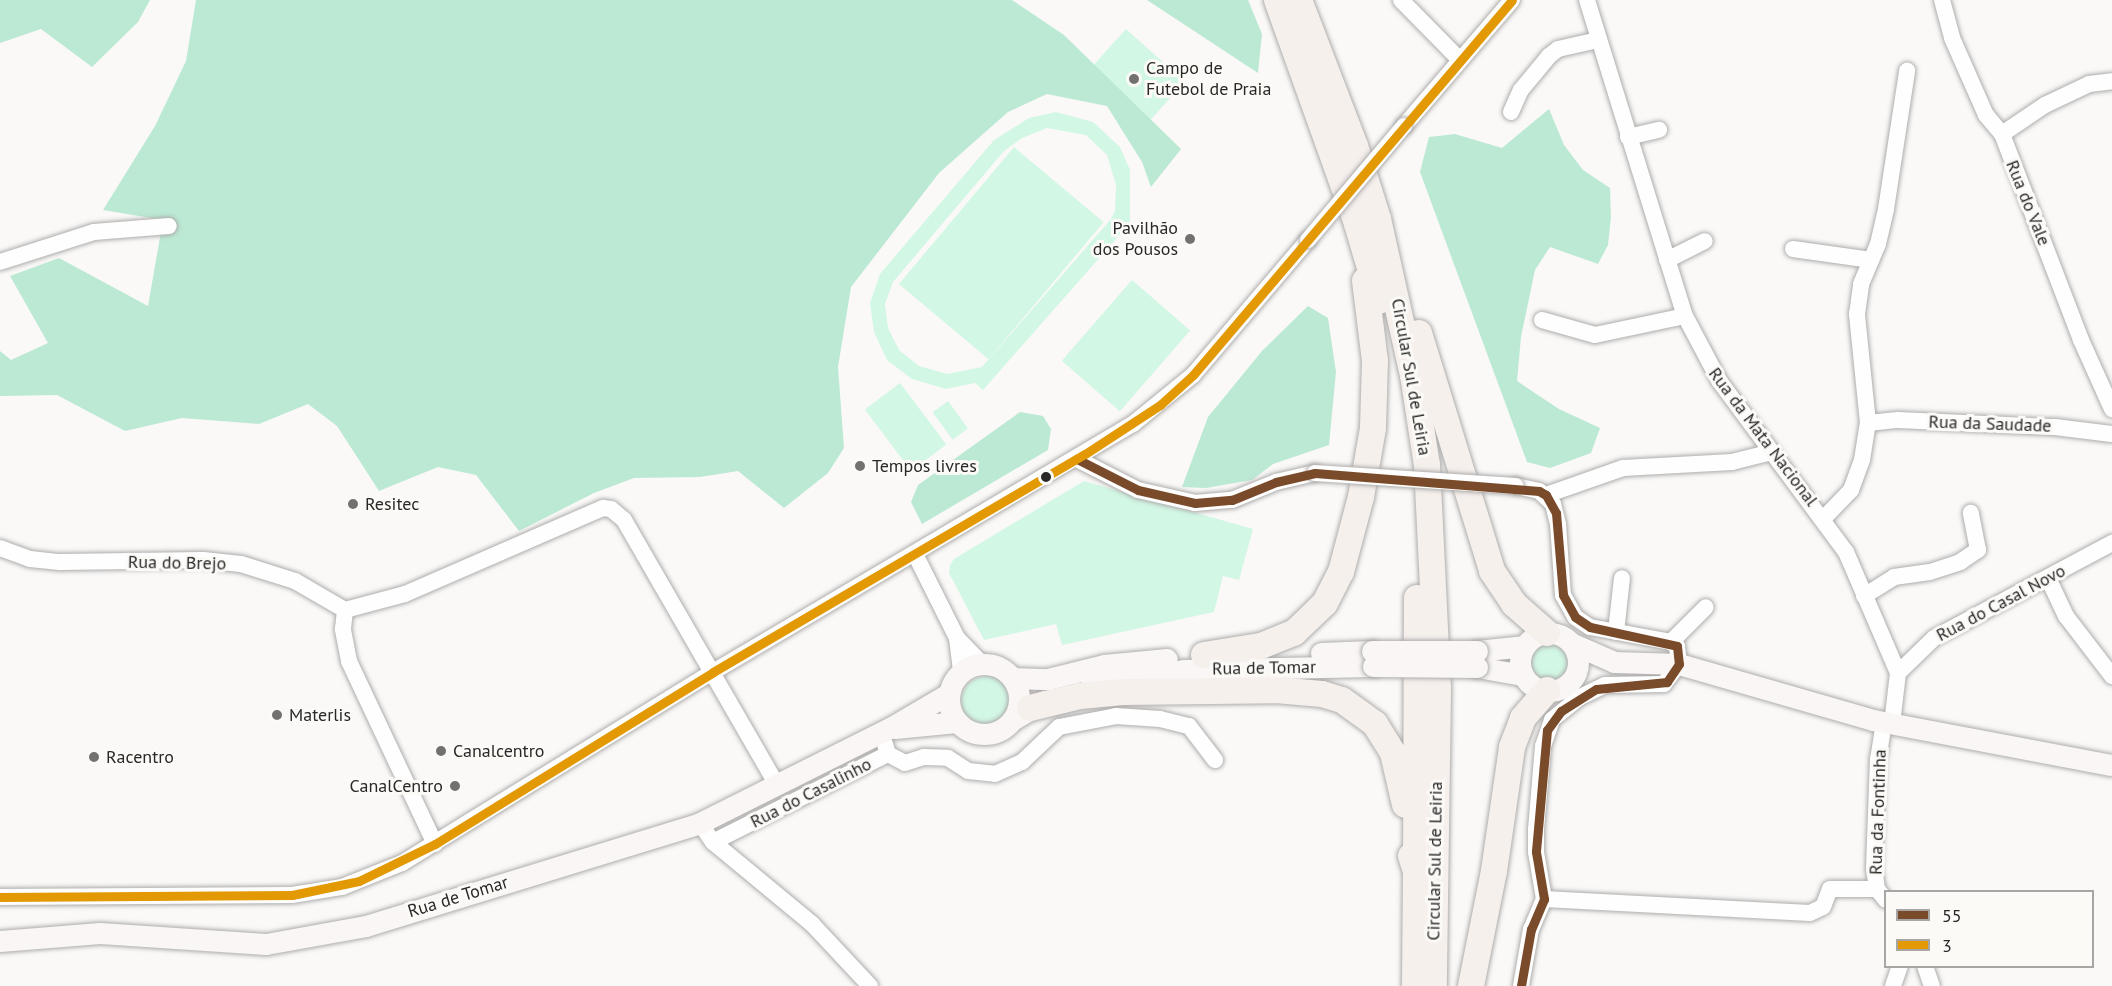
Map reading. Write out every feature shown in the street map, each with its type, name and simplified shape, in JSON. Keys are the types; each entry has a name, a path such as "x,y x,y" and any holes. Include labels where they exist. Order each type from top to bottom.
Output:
{"highway":[{"name":"Circular Sul de Leiria","path":"1277,0 1367,221 1409,355 1427,465 1438,688 1434,986"},
{"name":"Circular Sul de Leiria","path":"1299,0 1355,146 1388,336 1414,509 1419,690 1415,986"},
{"path":"1367,221 1389,234 1492,571 1514,604 1547,633"},
{"path":"1204,655 1261,646 1294,633 1325,603 1341,572 1361,497 1375,394 1367,221"},
{"path":"1022,713 1080,696 1168,691 1276,690 1322,694 1342,700 1375,724 1393,753 1404,786 1406,837 1416,871"},
{"path":"1471,986 1494,871 1512,747 1523,718 1547,690"}],"main road":[{"path":"1547,633 1614,662 1679,664 1888,723 2112,765"},
{"name":"Rua de Tomar","path":"981,664 998,667 1012,678 1048,679 1104,665 1204,655 1477,659 1525,646 1547,633"},
{"path":"1571,643 1577,656 1572,678"},
{"path":"1523,675 1520,660 1525,646"},
{"name":"Rua de Tomar","path":"886,730 957,722 966,729 986,734 997,732 1022,713 1081,687 1185,670 1372,658"},
{"name":"Rua de Tomar","path":"1477,659 1523,675 1535,687 1547,690"},
{"path":"1547,690 1565,685 1572,678 1614,662"},
{"path":"962,673 981,664"},
{"name":"Rua de Tomar","path":"0,941 100,933 242,944 289,942 366,926 700,823 886,730 950,693 962,673"},
{"path":"1012,678 1022,713"},
{"path":"950,693 957,722"}],"street":[{"path":"1401,0 1460,60"},
{"path":"0,897 292,895 358,881 435,844 712,672 1077,459 1184,385 1512,0"},
{"name":"Rua do Vale","path":"1942,0 1952,38 1986,115 2002,134 2081,340 2112,409"},
{"name":"Rua da Mata Nacional","path":"1586,2 1685,316 1712,371 1824,518 1846,552 1898,673"},
{"path":"1511,112 1521,90 1549,56 1558,49 1598,40"},
{"path":"1824,518 1851,490 1862,460 1868,423 1857,314 1861,284 1871,260 1886,209 1907,71"},
{"path":"2002,134 2044,105 2088,84 2112,81"},
{"path":"1628,137 1659,130"},
{"path":"0,262 94,232 169,226"},
{"path":"1667,260 1705,241"},
{"path":"1793,249 1871,260"},
{"path":"1542,320 1595,335 1685,316"},
{"name":"Rua da Saudade","path":"1868,423 1898,420 2055,427 2112,434"},
{"path":"1077,459 1137,490 1195,503 1232,500 1276,482 1315,473 1516,486 1546,495 1623,468 1732,462 1772,452"},
{"path":"1521,986 1531,930 1544,898 1536,830 1543,746 1552,720 1573,701 1605,685 1664,684 1679,664 1677,646 1671,642 1590,627 1575,616 1565,602 1556,513 1546,495"},
{"path":"435,844 349,661 343,629 345,610 405,594 594,511 611,509 624,520 777,785"},
{"path":"1863,596 1894,577 1930,572 1960,562 1978,550 1971,513"},
{"name":"Rua do Casal Novo","path":"1898,673 1934,638 2112,543"},
{"name":"Rua do Brejo","path":"0,548 30,559 60,562 203,560 241,564 295,581 345,610"},
{"path":"915,554 957,638 981,664"},
{"path":"1616,632 1622,578"},
{"path":"2048,578 2066,616 2112,676"},
{"path":"1671,642 1706,607"},
{"path":"957,638 962,673"},
{"path":"1888,723 1898,673"},
{"path":"888,754 904,763 924,757 948,758 968,771 995,774 1022,762 1059,727 1116,716 1160,719 1189,726 1215,760"},
{"name":"Rua da Fontinha","path":"1881,895 1876,814 1888,723"},
{"name":"Rua do Casalinho","path":"713,842 888,754 886,730"},
{"path":"700,823 713,842 780,894 870,986"},
{"path":"1544,898 1810,913 1823,907 1830,889 1881,895"},
{"path":"1893,986 1899,968"},
{"path":"1926,968 1932,986"}],"green space":[{"path":"0,0 150,0 138,22 92,67 41,29 0,43"},
{"path":"196,0 1012,0 1064,35 1181,149 1151,187 1142,162 1107,106 1047,94 1008,112 939,173 851,287 838,367 844,448 828,473 784,508 738,471 700,477 634,478 594,493 519,531 476,475 438,467 379,491 337,426 308,404 259,424 182,418 125,431 57,395 0,396 0,351 11,360 48,343 10,276 59,258 148,306 163,220 103,210 155,126 186,61"},
{"path":"1147,0 1248,0 1262,34 1258,73"},
{"name":"Campo de Futebol de Praia","path":"1126,29 1185,82 1143,128 1085,75"},
{"path":"1549,109 1564,145 1583,170 1610,188 1611,217 1608,245 1598,264 1550,247 1535,270 1521,337 1517,381 1559,409 1600,428 1591,453 1550,468 1527,462 1420,172 1429,137 1455,134 1502,148"},
{"path":"1056,112 1093,122 1120,147 1130,170 1130,223 983,390 975,383 946,389 912,379 887,360 874,332 870,303 880,274 994,140 1029,118","holes":["1047,128 1086,135 1107,155 1116,185 1115,211 1111,219 982,367 947,374 919,366 899,350 888,328 885,304 893,282 1004,151 1022,138"]},
{"path":"1014,147 1104,222 989,359 899,284"},
{"path":"1132,280 1190,331 1120,411 1062,361"},
{"path":"1308,306 1328,318 1336,372 1329,445 1273,464 1252,480 1206,488 1182,487 1208,417 1262,351"},
{"path":"900,383 946,444 911,471 865,409"},
{"path":"948,401 968,429 953,440 933,412"},
{"path":"1020,412 1043,416 1051,429 1048,450 922,524 911,502 918,485"},
{"path":"1084,481 1253,529 1239,580 1223,576 1214,612 1062,645 1056,624 984,640 949,573 950,565 954,559"},
{"path":"1549,644 1562,650 1568,663 1562,676 1549,682 1536,676 1530,663 1536,650"},
{"path":"987,676 997,678 1005,684 1011,692 1013,702 1011,712 1005,720 997,726 987,728 977,726 969,720 963,712 961,702 963,692 969,684 977,678"}],"transit line":[{"name":"3","path":"0,897 292,895 359,881 435,844 713,672 1085,454 1160,405 1193,375 1512,0"},
{"name":"55","path":"1077,459 1138,490 1195,503 1232,500 1276,482 1315,473 1539,491 1546,495 1556,513 1563,595 1575,617 1590,627 1677,646 1679,664 1667,682 1596,689 1561,711 1547,730 1536,852 1544,899 1531,929 1521,986"}],"place":[{"name":"Campo de Futebol de Praia","path":"1134,79"},
{"name":"Pavilhão dos Pousos","path":"1190,239"},
{"name":"Tempos livres","path":"860,466"},
{"name":"Resitec","path":"353,504"},
{"name":"Materlis","path":"277,715"},
{"name":"Canalcentro","path":"441,751"},
{"name":"Racentro","path":"94,757"},
{"name":"CanalCentro","path":"455,786"}]}
